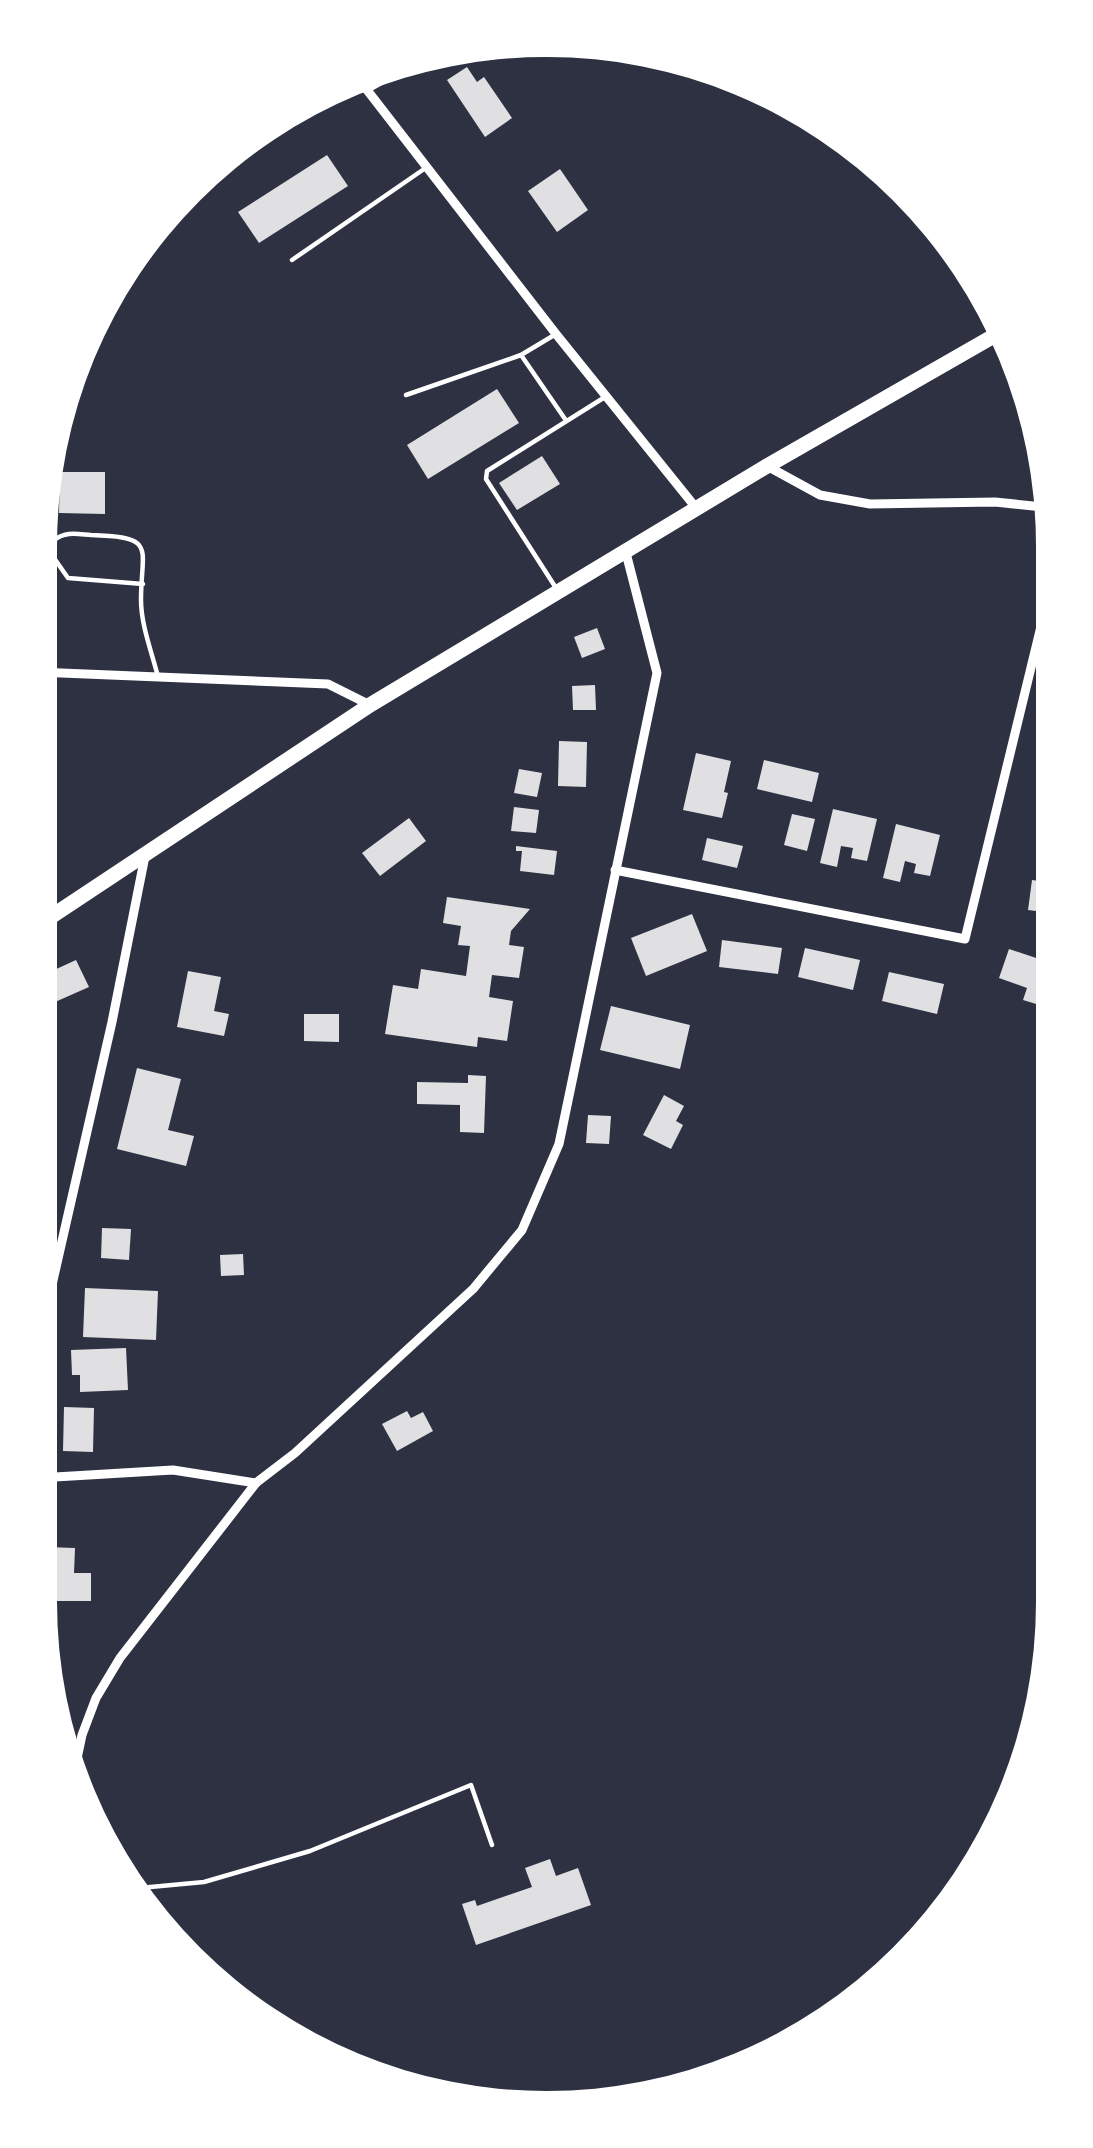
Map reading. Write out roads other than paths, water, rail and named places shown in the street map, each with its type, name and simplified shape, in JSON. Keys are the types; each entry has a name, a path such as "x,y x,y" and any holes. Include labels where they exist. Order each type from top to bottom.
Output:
{"main road":[{"path":"57,913 370,705 990,338"}],"street":[{"path":"367,91 697,509"},
{"path":"767,466 820,495 870,504 1034,506"},
{"path":"79,1747 96,1698 120,1658 256,1483 296,1453 473,1289 522,1230 559,1144 657,674 626,553"},
{"path":"615,870 965,939 1036,648"},
{"path":"57,673 328,684 370,705"},
{"path":"57,1263 145,856"},
{"path":"57,1478 172,1470 256,1483"}],"lane":[{"path":"292,260 427,167"},
{"path":"406,395 521,355 556,334"},
{"path":"521,355 566,421"},
{"path":"560,592 486,479 487,471 606,396"},
{"path":"57,538 63,534 126,536 140,545 145,558 141,604 158,676"},
{"path":"57,562 68,578 143,584"},
{"path":"149,1887 204,1882 310,1851 471,1785 493,1844"}]}
